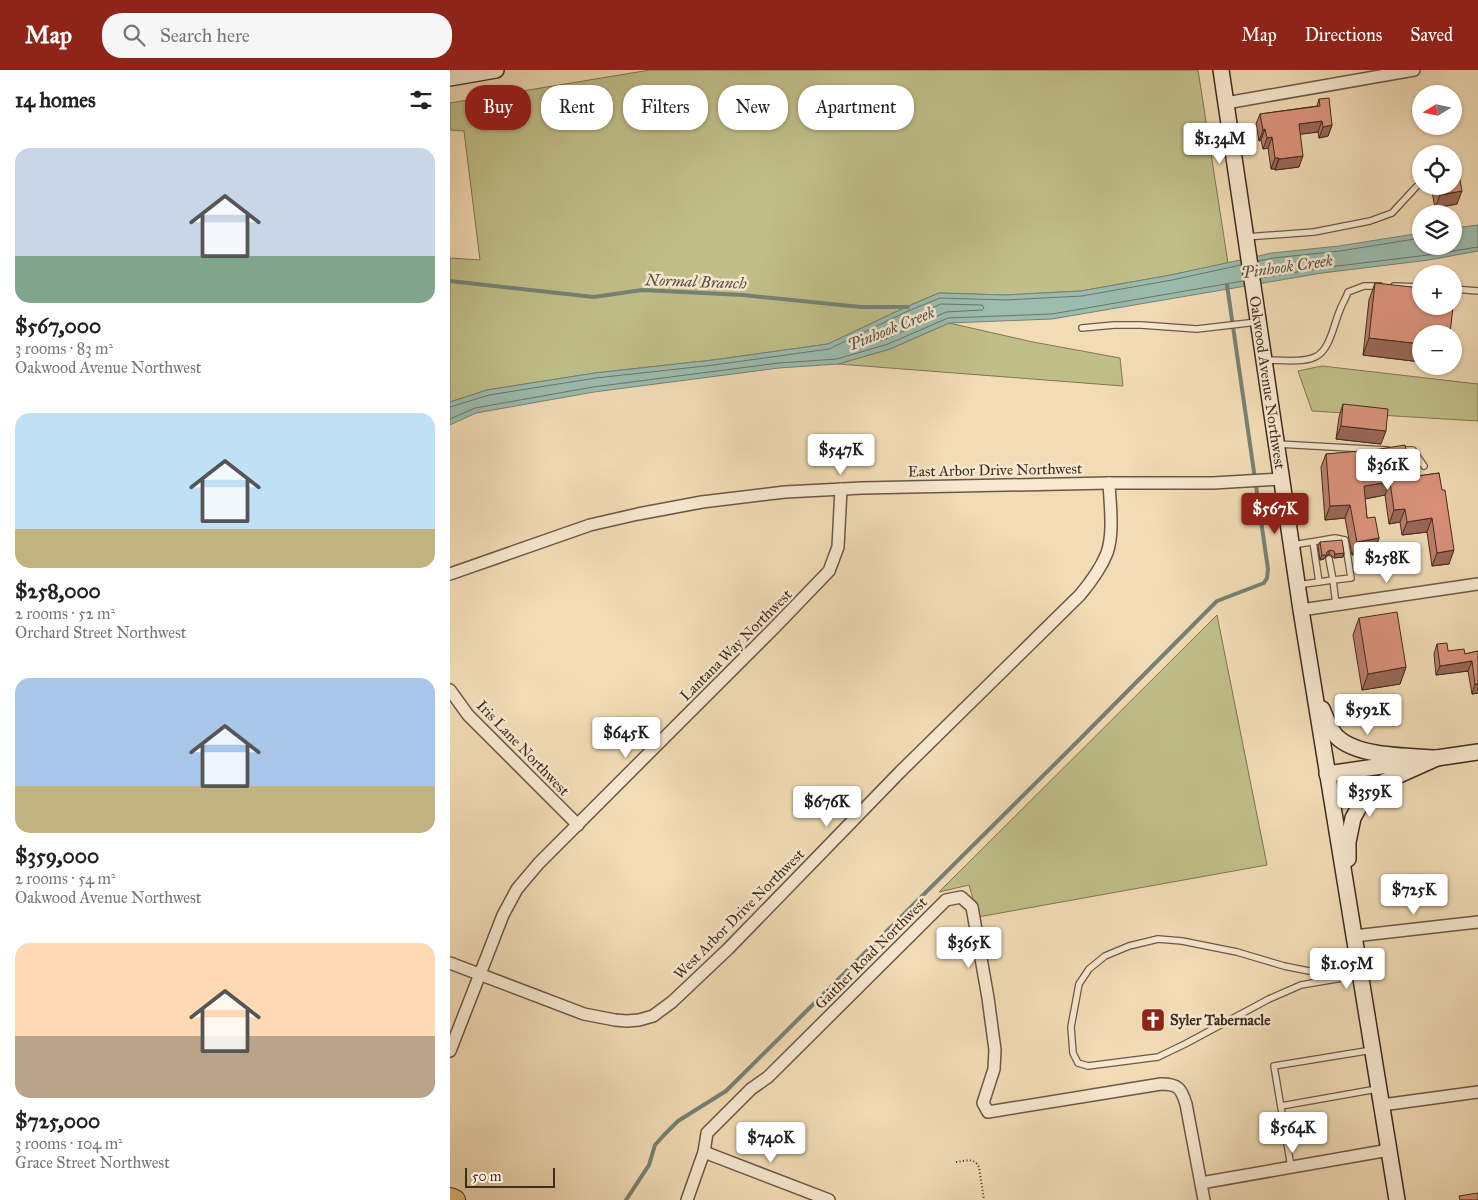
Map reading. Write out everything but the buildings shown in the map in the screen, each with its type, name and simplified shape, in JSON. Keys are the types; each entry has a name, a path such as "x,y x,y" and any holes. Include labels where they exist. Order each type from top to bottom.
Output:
{"highway":[{"path":"450,1198 456,1200"}],"street":[{"path":"450,78 496,70"},
{"name":"Oakwood Avenue Northwest","path":"1221,70 1297,585 1397,1200"},
{"path":"1226,103 1414,70"},
{"name":"East Arbor Drive Northwest","path":"450,574 590,525 702,502 785,492 1109,483 1213,483 1282,479"},
{"name":"West Arbor Drive Northwest","path":"450,963 584,1014 615,1020 640,1020 653,1016 672,1002 728,948 901,771 1080,595 1091,582 1107,552 1110,530 1109,483"},
{"name":"Lantana Way Northwest","path":"450,1051 503,914 518,889 539,863 829,571 838,546 841,489"},
{"path":"1301,610 1478,584"},
{"path":"1314,689 1327,722 1336,736 1349,745 1368,752 1437,758"},
{"name":"Iris Lane Northwest","path":"450,690 468,715 578,825"},
{"path":"1328,774 1478,752"},
{"path":"1349,906 1348,842 1353,818 1364,798 1379,784 1437,758"},
{"name":"Gaither Road Northwest","path":"686,1200 704,1152 707,1133 751,1089 768,1077 946,900 961,897 972,907 988,998 994,1050 994,1069 983,1103 988,1112 1161,1084 1173,1084 1182,1092 1186,1104 1204,1200"},
{"path":"1354,936 1478,922"},
{"path":"1382,1105 1478,1092"},
{"path":"1201,1184 1389,1150"},
{"path":"704,1152 828,1200"}],"lane":[{"path":"1246,237 1314,232 1370,222 1392,213 1412,191"},
{"path":"1264,360 1316,357 1324,350 1348,292 1364,286 1412,287"},
{"path":"1462,290 1478,291"},
{"path":"1082,328 1142,325 1197,329 1259,321"},
{"path":"1277,444 1413,450 1424,466"},
{"path":"1292,545 1313,542 1327,543 1335,538 1345,540 1352,578 1297,585"},
{"path":"1313,542 1320,582"},
{"path":"1330,559 1336,605"},
{"path":"1357,959 1309,971 1284,966 1237,952 1182,941 1158,939 1129,946 1105,956 1089,969 1079,984 1071,1027 1073,1052 1078,1063 1088,1066 1158,1057 1269,999 1301,985 1360,975"},
{"path":"1291,1168 1274,1066 1372,1050"},
{"path":"1281,1106 1379,1089"}],"path":[{"path":"956,1162 971,1160 975,1161 980,1167 984,1200"}],"shaded area":[{"path":"650,70 1198,70 1228,263 1081,291 1005,295 939,293 828,344 713,360 595,373 487,390 450,402 450,258 480,260 464,131 450,130 450,103 465,101 465,130 531,130 531,90 541,88 541,130 613,130 613,85 559,85"},
{"path":"949,323 1033,342 1120,358 1123,386 838,364 890,349"},
{"path":"1322,366 1478,384 1478,421 1312,411 1298,371"},
{"path":"1217,615 1267,865 978,917 969,885 939,892"}],"water":[{"path":"1478,225 1478,251 1462,254 1462,227"},
{"name":"Pinhook Creek","path":"1412,234 1412,255 1456,255 1322,273 1052,319 949,323 890,349 838,364 779,368 594,392 476,413 450,425 450,402 487,390 595,373 713,360 828,344 939,293 1005,295 1081,291 1171,275 1272,253 1339,246"}],"waterway":[{"name":"Normal Branch","path":"450,281 594,297 642,290 743,295 861,307 908,307"},
{"path":"626,1200 649,1165 655,1145 678,1121 726,1091 1217,601 1264,583 1267,578 1268,569 1227,285"}],"place":[{"name":"Syler Tabernacle","path":"1153,1020"}]}
